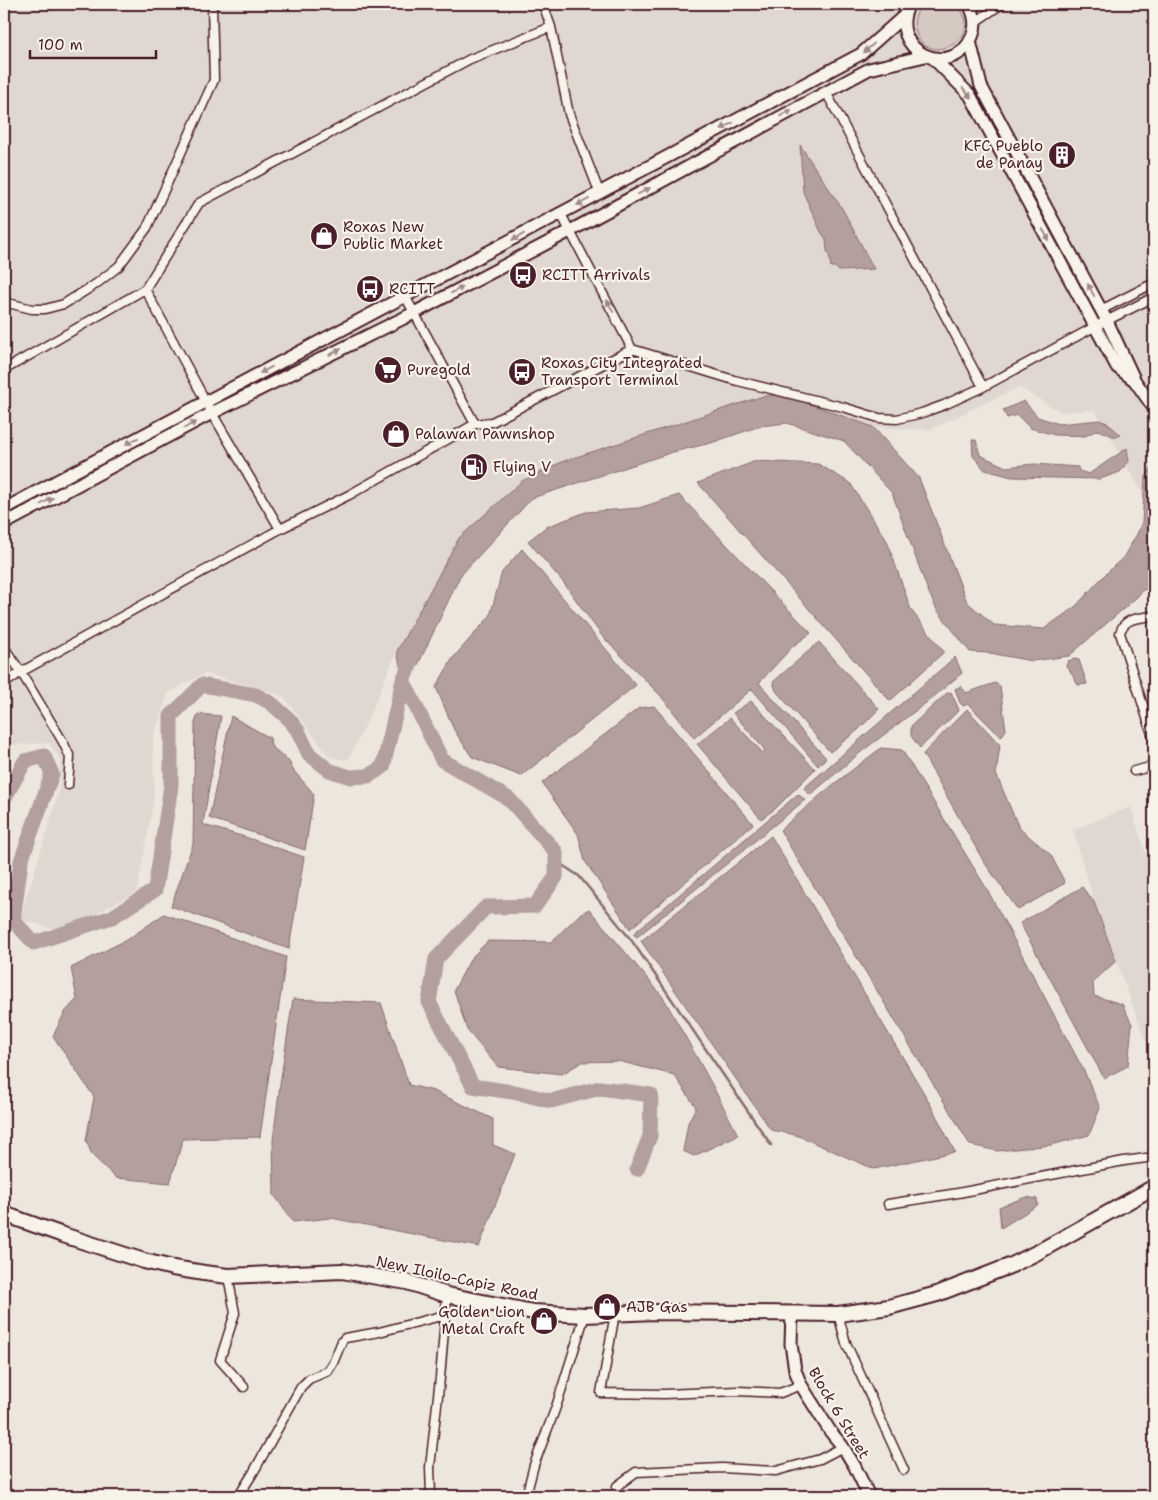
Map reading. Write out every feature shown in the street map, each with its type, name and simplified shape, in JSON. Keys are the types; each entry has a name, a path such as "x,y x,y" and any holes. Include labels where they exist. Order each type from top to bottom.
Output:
{"highway":[{"name":"New Iloilo-Capiz Road","path":"4,1214 144,1261 173,1268 228,1276 342,1271 407,1282 447,1294 533,1312 585,1315 655,1312 838,1314 889,1307 937,1294 1012,1265 1154,1187"}],"street":[{"path":"4,302 32,309 45,310 64,304 96,284 119,266 147,228 214,80 212,4"},
{"path":"543,4 551,28 570,114 600,194"},
{"path":"4,524 212,413 414,313 570,231 869,69 929,57 940,59 954,56 970,41 973,34 975,22 970,4"},
{"path":"975,22 1002,4"},
{"path":"907,8 904,27 907,39 915,49 929,57 970,96 1117,367 1135,381"},
{"path":"4,509 861,54 907,8"},
{"path":"4,370 145,289 199,203 470,59 551,28"},
{"path":"970,41 981,86 1107,321 1135,381 1154,408"},
{"path":"826,92 983,387"},
{"path":"561,214 632,349"},
{"path":"1101,310 1154,283"},
{"path":"145,289 212,413 280,529"},
{"path":"405,296 474,424"},
{"path":"4,684 21,672 280,529 349,495 474,424 492,422 632,349 734,380 805,397 879,418 897,419 944,405 983,387 1154,297"},
{"path":"1154,617 1127,620 1120,632 1154,740"},
{"path":"4,647 21,672 70,757 68,785"},
{"path":"1134,771 1154,766"},
{"path":"888,1204 1154,1157"},
{"path":"228,1276 235,1313 220,1360 244,1387"},
{"path":"431,1496 430,1467 447,1294"},
{"path":"615,1313 601,1393 664,1394 738,1391 780,1393 801,1385"},
{"name":"Block 6 Street","path":"792,1313 791,1344 795,1370 801,1385 830,1431 843,1447 869,1496"},
{"path":"838,1314 846,1343 904,1470"},
{"path":"239,1496 254,1474 301,1387 309,1379 328,1372 342,1340 445,1315"},
{"path":"526,1496 534,1465 556,1407 585,1315"},
{"path":"616,1496 617,1486 636,1472 722,1468 776,1471 820,1458 843,1447"}],"shaded area":[{"path":"4,4 1154,4 1154,513 1095,410 1060,412 1019,387 929,430 872,427 785,395 763,396 564,461 522,481 459,538 397,651 366,724 348,760 330,757 283,696 205,673 168,693 153,738 154,800 137,891 81,922 58,930 20,919 59,791 61,760 49,743 9,745 10,776 4,781"},
{"path":"924,4 956,4 965,17 965,29 960,38 951,45 940,49 929,47 920,41 915,28 915,18 919,9"},
{"path":"800,145 843,210 874,269 839,271 835,267 831,267 826,239 803,192"},
{"path":"785,395 873,427 919,478 967,602 994,625 1044,629 1076,606 1124,556 1137,534 1142,522 1145,479 1151,468 1154,467 1154,579 1152,587 1143,590 1069,656 1032,661 989,653 970,652 937,610 928,591 892,493 844,441 787,423 760,426 532,498 460,576 417,667 403,680 397,651 459,538 522,481 564,461 763,396"},
{"path":"1024,401 1038,417 1059,424 1099,420 1107,423 1121,435 1116,437 1097,430 1085,436 1055,435 1030,428 1017,415 1007,418 1003,410"},
{"path":"972,440 976,440 980,455 1006,467 1034,464 1078,467 1079,471 1089,474 1127,448 1129,461 1120,472 1100,479 1012,477 985,470 973,456"},
{"path":"756,461 818,464 850,483 887,541 911,610 944,652 890,701 698,483"},
{"path":"679,495 811,633 793,646 759,683 826,758 818,766 752,689 694,738 660,695 602,636 563,582 528,541 546,527 586,512 639,508"},
{"path":"522,549 636,685 521,776 472,757 454,730 436,687 453,658 490,616 502,572"},
{"path":"819,642 879,709 858,730 830,752 776,691 773,682"},
{"path":"955,657 962,673 861,752 810,795 804,788"},
{"path":"1079,660 1087,684 1078,685 1066,666 1068,661"},
{"path":"995,683 1000,686 1006,730 1001,737 968,704 963,706 960,703 955,689 961,686 966,693"},
{"path":"951,692 959,710 920,748 911,736 911,726 947,693"},
{"path":"751,701 815,769 775,809 761,819 697,744 730,718 763,753 765,750 733,713"},
{"path":"654,706 753,824 630,929 585,861 578,834 542,783 639,708"},
{"path":"967,709 1000,745 996,774 1019,828 1051,855 1065,883 1018,910 984,862 923,754"},
{"path":"198,714 221,716 203,824 304,857 289,949 171,906 193,844 195,723"},
{"path":"231,716 270,738 271,746 289,761 293,770 314,794 305,850 209,818"},
{"path":"881,748 902,750 988,891 1085,1073 1100,1108 1089,1135 1051,1145 998,1151 970,1145 780,830 830,787"},
{"path":"798,794 805,800 637,937 633,934"},
{"path":"1131,807 1154,880 1154,1062 1094,902 1073,830"},
{"path":"771,836 928,1100 955,1152 874,1169 796,1135 771,1130 641,941"},
{"path":"1082,887 1094,902 1116,961 1093,982 1094,996 1122,1004 1132,1024 1128,1066 1104,1078 1020,923"},
{"path":"589,909 663,997 738,1135 694,1156 683,1151 688,1123 696,1107 674,1075 618,1061 582,1062 562,1074 498,1067 467,1030 454,990 471,958 488,941 551,942 580,914"},
{"path":"164,914 286,957 260,1137 183,1139 170,1183 116,1178 92,1155 86,1140 94,1097 53,1036 65,1012 77,999 71,968 128,939"},
{"path":"293,999 381,1003 409,1085 434,1091 493,1119 493,1145 515,1154 479,1247 331,1218 293,1222 274,1195 273,1140"},
{"path":"1026,1197 1037,1199 1038,1205 1001,1228 999,1207"}],"waterway":[{"path":"4,799 25,761 44,756 52,774 21,861 13,920 34,943 112,917 155,890 171,786 171,716 202,685 256,695 271,703 289,719 298,731 309,754 329,770 350,777 368,776 383,767 403,680 411,663"},
{"path":"403,680 442,760 509,799 556,852 556,877 535,906 486,907 436,959 429,1002 473,1086 519,1093 551,1101 600,1088 651,1095 650,1136 637,1169"},
{"path":"556,861 579,876 632,941 771,1145"}],"place":[{"name":"KFC Pueblo de Panay","path":"1062,155"},
{"name":"Roxas New Public Market","path":"324,236"},
{"name":"RCITT Arrivals","path":"523,275"},
{"name":"RCITT","path":"370,289"},
{"name":"Puregold","path":"388,370"},
{"name":"Roxas City Integrated Transport Terminal","path":"522,372"},
{"name":"Palawan Pawnshop","path":"396,434"},
{"name":"Flying V","path":"474,467"},
{"name":"AJB Gas","path":"607,1307"},
{"name":"Golden Lion Metal Craft","path":"544,1321"}]}
